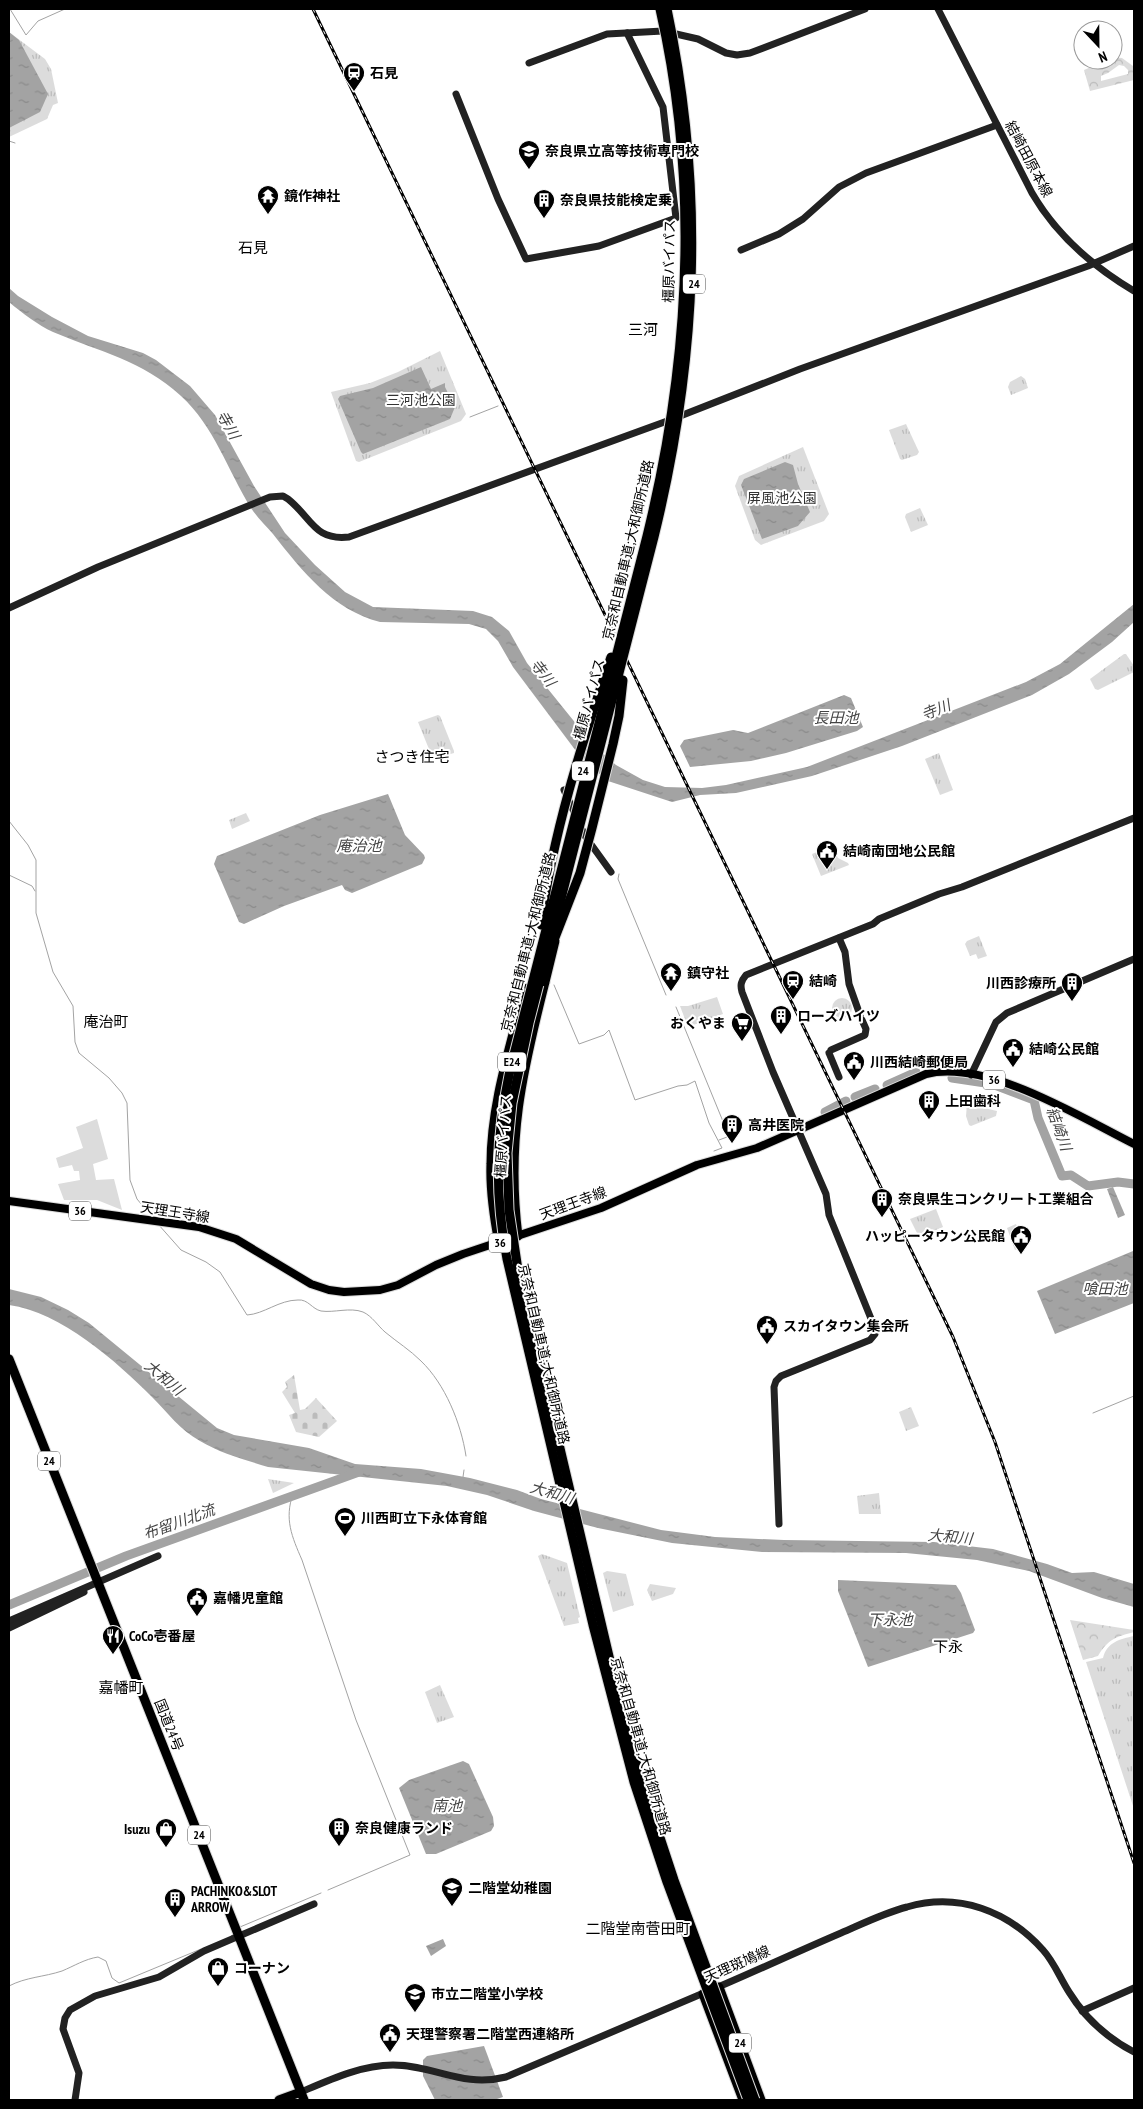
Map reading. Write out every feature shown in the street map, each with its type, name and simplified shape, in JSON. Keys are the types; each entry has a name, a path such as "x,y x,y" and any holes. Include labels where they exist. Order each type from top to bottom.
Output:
{"highway":[{"name":"橿原バイパス","path":"499,1243 491,1182 492,1135 503,1077 657,492 670,420 682,312 684,216 675,106 659,9"},
{"name":"京奈和自動車道;大和御所道路","path":"659,9 670,62 682,153 686,216 686,269 681,351 673,415 656,502 541,957 508,1128 507,1172 512,1236 526,1308 600,1624 641,1780 674,1880 755,2100"},
{"name":"橿原バイパス","path":"518,1236 513,1180 514,1135 523,1076 666,495 690,352 694,284 694,216 691,154 668,9"},
{"name":"京奈和自動車道;大和御所道路","path":"668,9 684,105 693,216 691,304 679,415 665,495 652,546 510,1070 500,1128 497,1172 503,1240 593,1625 634,1782 666,1882 748,2100"},
{"path":"541,957 544,904 569,793 585,733 624,619"},
{"path":"541,957 554,942 580,873 619,716 625,660"},
{"name":"国道24号","path":"9,1359 302,2096"},
{"name":"24","path":"718,1987 761,2100"},
{"name":"24","path":"703,1994 743,2100"},
{"path":"279,2100 302,2096"}],"main road":[{"name":"天理王寺線","path":"9,1202 198,1227 236,1239 298,1278 329,1290 344,1292 380,1290 398,1285 446,1261 602,1208 697,1165 757,1148 926,1074 946,1071 989,1078 1031,1093 1134,1144"}],"street":[{"path":"529,63 607,34 628,32 663,31 673,33 698,39 726,52 738,55 750,53 865,9"},
{"name":"結崎田原本線","path":"938,9 1039,206 1072,246 1092,264 1134,291"},
{"path":"456,94 498,199 526,259 612,242 676,218 664,107 628,32"},
{"path":"741,250 779,234 803,219 839,187 866,173 997,125"},
{"path":"9,608 98,567 268,498 283,496 288,499 323,535 336,539 349,537 670,420 809,366 1092,264 1134,246"},
{"path":"564,790 585,836 611,872"},
{"path":"779,1524 774,1387 776,1381 790,1372 870,1340 875,1334 874,1326 829,1215 826,1194 773,1072 740,986 743,979 746,976 939,894 962,887 1134,818"},
{"path":"839,938 845,952 849,984 866,1029 865,1035 830,1051 839,1077"},
{"path":"971,1075 996,1022 1007,1013 1134,958"},
{"path":"9,1621 97,1580 158,1556"},
{"path":"9,1628 92,1589 97,1580"},
{"name":"天理斑鳩線","path":"302,2096 374,2066 394,2065 479,2081 510,2076 890,1913 906,1907 940,1901 977,1906 994,1912 1018,1926 1046,1953 1082,2010 1104,2034 1134,2052"},
{"path":"75,2100 79,2074 63,2029 64,2018 70,2010 95,1996 159,1977 204,1951 314,1904"},
{"path":"1082,2010 1134,1988"}],"green space":[{"path":"9,32 45,59 51,69 58,103 53,105 47,119 9,137"},
{"path":"1123,59 1133,66 1134,80 1090,91 1084,70 1112,70 1101,76 1101,81 1128,74 1128,70 1123,66"},
{"name":"三河池公園","path":"440,351 466,414 461,421 359,462 356,461 331,392 370,383 398,372"},
{"path":"1021,376 1025,379 1028,388 1011,395 1008,387 1010,382"},
{"path":"906,424 919,452 917,455 902,460 889,430"},
{"name":"屏風池公園","path":"803,447 829,514 824,521 761,545 755,540 735,486 739,476"},
{"path":"920,508 928,525 911,532 905,517 906,514"},
{"path":"1126,654 1134,666 1134,672 1098,690 1095,689 1090,679"},
{"path":"438,715 454,753 433,759 418,722"},
{"path":"939,753 953,790 940,795 925,759"},
{"path":"246,813 250,821 232,829 229,820"},
{"path":"832,846 838,858 849,865 821,876 812,854"},
{"path":"979,936 987,956 978,959 976,954 970,956 965,944 967,941"},
{"path":"717,997 723,1014 688,1027 680,1006 688,1006"},
{"path":"842,998 849,1001 852,1008 849,1015 842,1018 835,1015 832,1008 835,1001"},
{"path":"967,1104 997,1111 996,1116 971,1126 966,1116"},
{"path":"97,1119 108,1159 93,1164 96,1180 114,1179 122,1210 97,1200 64,1200 58,1184 80,1180 79,1171 74,1171 72,1165 59,1168 56,1158 83,1148 76,1127"},
{"path":"936,1209 943,1227 921,1236 918,1235 910,1219"},
{"path":"1016,1224 1024,1246 1015,1250 1007,1228"},
{"path":"294,1375 300,1410 305,1409 316,1398 337,1421 319,1437 296,1432 289,1415 295,1413 282,1392 287,1387 285,1382"},
{"path":"911,1407 919,1426 906,1431 899,1412"},
{"path":"268,1479 294,1483 273,1493"},
{"path":"879,1493 881,1514 859,1514 857,1496"},
{"path":"542,1554 567,1563 580,1617 578,1618 579,1623 564,1626 538,1556"},
{"path":"607,1571 626,1574 634,1605 613,1612 603,1573"},
{"path":"650,1584 676,1588 673,1594 652,1601 647,1590"},
{"path":"1070,1620 1134,1630 1134,1632 1113,1640 1105,1646 1098,1656 1083,1660"},
{"path":"1134,1636 1134,1809 1086,1662 1103,1658 1108,1648 1115,1642"},
{"path":"440,1685 454,1717 437,1723 425,1692"}],"water":[{"path":"9,32 19,40 48,94 40,112 9,128"},
{"path":"9,288 18,296 52,317 88,336 143,353 156,360 190,386 215,415 254,486 285,533 315,565 345,592 373,607 473,611 492,617 509,631 527,663 594,746 616,765 643,780 665,787 702,788 726,785 807,767 1026,682 1060,664 1134,604 1134,622 1112,642 1069,674 1032,695 902,746 812,776 736,793 700,795 672,802 608,781 595,770 576,751 513,667 498,641 486,629 469,624 380,622 363,616 333,599 295,562 253,511 212,435 193,408 181,396 136,365 53,332 36,322 9,302"},
{"name":"三河池公園","path":"421,367 431,389 445,383 445,387 455,407 450,419 363,454 338,399 340,396 373,388"},
{"path":"785,462 793,465 798,484 810,512 798,526 762,539 741,485 744,479"},
{"name":"長田池","path":"844,695 851,698 863,727 857,731 786,753 751,761 690,767 680,746 684,740 733,730 748,733"},
{"name":"庵治池","path":"388,794 405,835 424,855 425,858 422,864 352,893 345,890 342,885 284,906 244,924 239,922 214,864 217,856 320,815"},
{"path":"1113,1187 1125,1215 1118,1218 1107,1189"},
{"name":"喰田池","path":"1133,1251 1134,1303 1055,1334 1037,1291"},
{"path":"9,1289 41,1297 89,1323 217,1428 234,1435 309,1448 355,1464 421,1469 470,1478 517,1490 541,1499 661,1530 715,1537 934,1542 993,1549 1072,1573 1094,1572 1134,1584 1134,1607 1102,1598 1029,1571 977,1560 906,1553 762,1552 672,1543 598,1528 534,1511 487,1495 447,1486 268,1467 224,1453 193,1437 122,1368 86,1340 48,1317 29,1309 9,1305"},
{"name":"下永池","path":"838,1580 956,1585 975,1630 973,1633 868,1667 838,1591"},
{"name":"南池","path":"463,1761 469,1764 493,1817 494,1826 491,1831 436,1854 426,1854 399,1788 409,1780"},
{"path":"443,1939 446,1946 431,1956 426,1946"},
{"path":"484,2046 503,2097 494,2100 435,2100 423,2076 423,2060 427,2056"}],"waterway":[{"path":"10,9 26,35 38,21 65,9"},
{"path":"9,141 15,143"},
{"path":"470,417 498,406"},
{"path":"9,821 28,845 36,860 36,913 53,972 73,1006 75,1042 79,1053 109,1078 122,1093 127,1103 130,1180 137,1199 152,1217"},
{"path":"619,874 618,879 666,995"},
{"path":"9,875 32,886 35,891"},
{"path":"554,985 579,1044 604,1035 609,1030 635,1100 695,1081 709,1123 722,1148 714,1151"},
{"path":"676,1007 729,1136"},
{"name":"結崎川","path":"887,1085 916,1072"},
{"name":"結崎川","path":"952,1078 992,1084 1034,1100 1038,1118 1062,1176 1071,1175 1088,1186 1118,1182 1134,1184"},
{"name":"結崎川","path":"855,1097 875,1089"},
{"name":"結崎川","path":"825,1112 846,1101"},
{"path":"719,1140 738,1133"},
{"path":"158,1224 181,1250 206,1262 220,1272 247,1315 284,1302 301,1300 321,1311 353,1310 363,1312 369,1316 430,1370 451,1405 464,1443 466,1456"},
{"path":"1093,1413 1134,1396"},
{"path":"463,1477 464,1470"},
{"name":"布留川北流","path":"9,1605 126,1556 359,1472"},
{"path":"293,1494 289,1512 292,1536 302,1560 356,1720 410,1855 328,1890"},
{"path":"240,1927 321,1893"},
{"path":"230,1937 233,1934"},
{"path":"9,1986 62,1971 98,1957 106,1961 112,1978 119,1983 201,1949"}],"railway":[{"path":"313,9 953,1337 995,1442 1134,1863"}],"place":[{"name":"石見","path":"354,92"},
{"name":"奈良県立高等技術専門校","path":"529,170"},
{"name":"鏡作神社","path":"268,215"},
{"name":"奈良県技能検定乗","path":"544,219"},
{"name":"結崎南団地公民館","path":"827,870"},
{"name":"鎮守社","path":"671,992"},
{"name":"結崎","path":"793,1000"},
{"name":"川西診療所","path":"1072,1002"},
{"name":"ローズハイツ","path":"781,1035"},
{"name":"おくやま","path":"742,1042"},
{"name":"結崎公民館","path":"1013,1068"},
{"name":"川西結崎郵便局","path":"854,1081"},
{"name":"上田歯科","path":"929,1120"},
{"name":"高井医院","path":"732,1144"},
{"name":"奈良県生コンクリート工業組合","path":"882,1218"},
{"name":"ハッピータウン公民館","path":"1021,1255"},
{"name":"スカイタウン集会所","path":"767,1345"},
{"name":"川西町立下永体育館","path":"345,1537"},
{"name":"嘉幡児童館","path":"197,1617"},
{"name":"CoCo壱番屋","path":"113,1655"},
{"name":"奈良健康ランド","path":"339,1847"},
{"name":"Isuzu","path":"166,1848"},
{"name":"二階堂幼稚園","path":"452,1907"},
{"name":"PACHINKO&SLOT ARROW","path":"175,1918"},
{"name":"コーナン","path":"218,1987"},
{"name":"市立二階堂小学校","path":"415,2013"},
{"name":"天理警察署二階堂西連絡所","path":"390,2053"}],"district":[{"name":"石見","path":"253,248"},
{"name":"三河","path":"643,330"},
{"name":"さつき住宅","path":"412,757"},
{"name":"庵治町","path":"106,1022"},
{"name":"下永","path":"948,1647"},
{"name":"嘉幡町","path":"121,1688"},
{"name":"二階堂南菅田町","path":"638,1929"}],"water label":[{"name":"寺川","path":"228,425"},
{"name":"寺川","path":"543,673"},
{"name":"寺川","path":"936,710"},
{"name":"大和川","path":"164,1378"},
{"name":"大和川","path":"552,1493"},
{"name":"大和川","path":"950,1537"}]}
